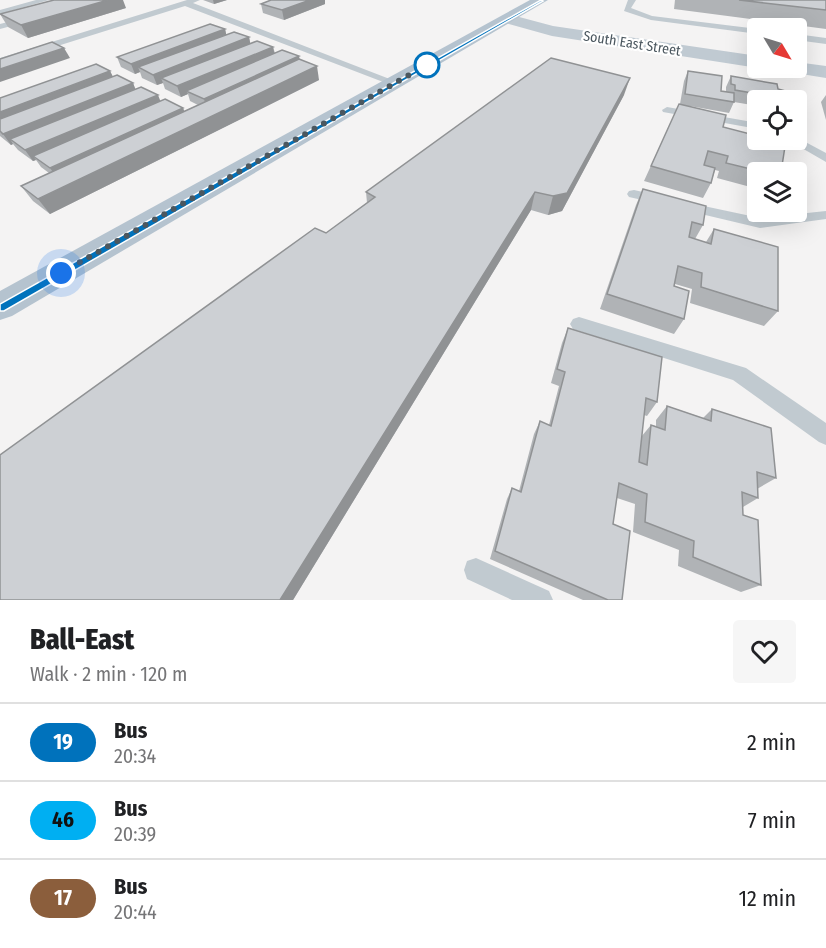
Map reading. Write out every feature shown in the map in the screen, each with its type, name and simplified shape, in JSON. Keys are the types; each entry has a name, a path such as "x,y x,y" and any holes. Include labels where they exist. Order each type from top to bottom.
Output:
{"main road":[{"path":"0,308 541,0"}],"street":[{"name":"South East Street","path":"508,19 552,31 747,60"},
{"path":"807,69 826,72"}],"lane":[{"path":"0,12 45,0"},
{"path":"3,58 196,0"},
{"path":"632,0 627,9 651,18 747,31"},
{"path":"185,3 395,83"},
{"path":"0,27 32,18"},
{"path":"807,38 826,41"},
{"path":"667,110 747,124"},
{"path":"807,147 826,158"},
{"path":"634,194 760,223 826,215"},
{"path":"579,324 739,374 826,435"},
{"path":"476,570 540,600"}],"building":[{"path":"54,0 108,0 21,25 0,14"},
{"path":"271,0 310,0 282,10 261,4"},
{"path":"739,0 826,0 826,10"},
{"path":"210,24 225,29 131,64 117,57"},
{"path":"234,32 249,37 153,75 138,67"},
{"path":"257,41 273,47 177,86 161,78"},
{"path":"52,42 64,48 0,69 0,59"},
{"path":"282,50 299,56 204,99 186,91"},
{"path":"551,58 630,78 567,193 553,196 535,192 280,600 0,600 0,455 315,228 326,233 375,197 366,192"},
{"path":"299,59 317,66 38,199 21,186"},
{"path":"96,64 110,71 0,112 0,98"},
{"path":"688,71 722,76 721,91 734,93 734,102 685,94"},
{"path":"117,75 133,83 3,134 0,131 0,119"},
{"path":"731,76 777,84 778,89 782,90 747,90 747,92 735,90 735,85 731,84"},
{"path":"141,87 158,95 25,150 10,139"},
{"path":"165,99 183,108 50,168 33,156"},
{"path":"679,104 726,115 723,127 747,133 747,150 784,150 783,162 747,162 747,168 726,163 728,156 708,151 704,165 715,168 711,183 651,166"},
{"path":"643,189 706,206 703,225 692,222 689,237 711,244 714,229 778,247 778,311 701,287 702,273 678,266 674,286 689,291 684,319 607,294"},
{"path":"568,328 662,357 657,402 646,398 639,462 647,465 651,425 665,430 667,406 711,421 712,409 771,428 776,478 757,472 758,498 742,492 743,515 758,520 761,585 693,557 694,541 645,522 647,494 619,483 613,524 630,531 622,600 608,600 495,551 512,488 521,492 540,421 551,426 565,372 557,369"}],"bus line":[{"name":"19","path":"0,307 541,0"}],"route":[{"path":"61,273 432,62 427,65"}]}
